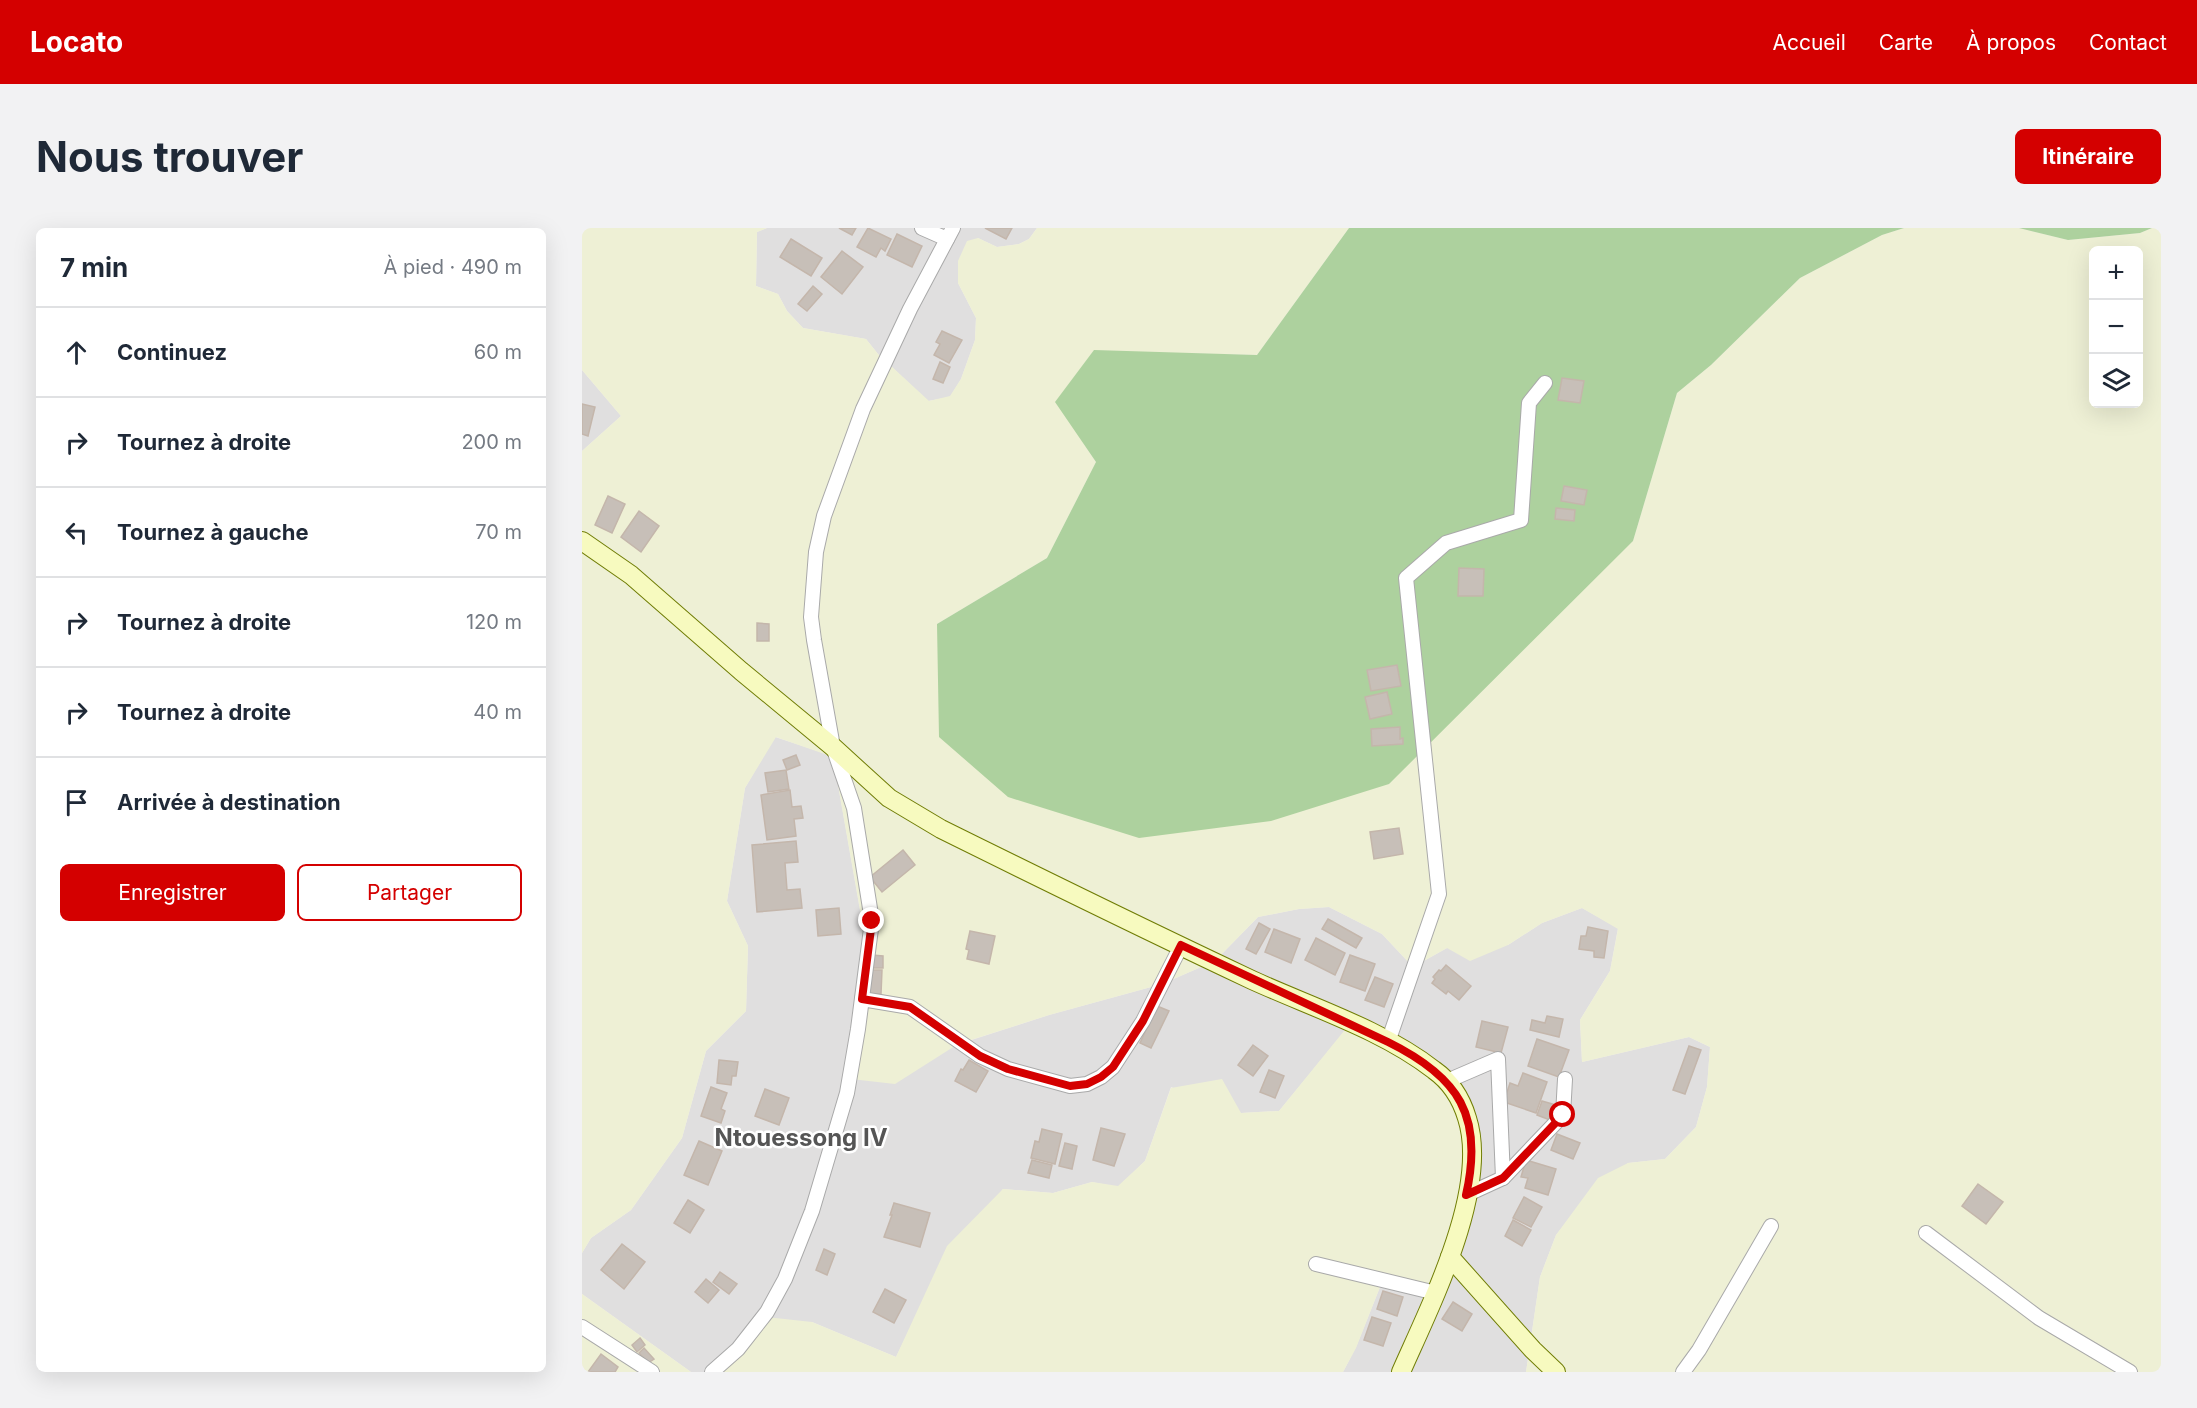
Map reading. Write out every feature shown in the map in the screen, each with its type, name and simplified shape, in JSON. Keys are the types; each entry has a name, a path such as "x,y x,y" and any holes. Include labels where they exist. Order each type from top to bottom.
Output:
{"street":[{"path":"712,1372 738,1349 767,1312 785,1279 812,1211 847,1094 872,921 854,808 833,747 811,617 816,552 824,516 863,409 910,309 950,234 922,228"},
{"path":"1388,1042 1438,894 1406,578 1446,543 1521,520 1529,403 1545,383"},
{"path":"582,541 631,575 833,747 889,798 913,814 1181,945 1388,1042 1416,1057 1447,1081 1461,1099 1468,1120 1473,1146 1473,1163 1450,1257 1401,1372"},
{"path":"862,999 910,1007 980,1056 1008,1069 1070,1086 1087,1084 1101,1077 1113,1067 1143,1021 1181,945"},
{"path":"1447,1081 1498,1059 1503,1178"},
{"path":"1466,1195 1503,1178 1563,1115 1565,1079"},
{"path":"1683,1372 1699,1350 1771,1226"},
{"path":"1926,1233 2039,1318 2130,1372"},
{"path":"1450,1257 1533,1350 1556,1372"},
{"path":"1317,1264 1436,1293"},
{"path":"582,1327 652,1372"}],"shaded area":[{"path":"767,228 1037,228 1029,239 1019,244 997,247 978,238 958,283 976,318 975,340 961,379 950,397 928,401 878,354 866,339 803,328 787,311 778,294 756,286 757,232"},
{"path":"582,370 621,416 582,451"},
{"path":"775,737 833,756 863,927 851,1079 1049,1015 1162,984 1215,961 1258,917 1299,909 1329,907 1382,934 1413,967 1447,948 1508,945 1542,923 1582,908 1618,928 1610,971 1580,1020 1582,1062 1689,1037 1710,1047 1707,1087 1696,1127 1665,1159 1628,1163 1573,1214 1556,1235 1540,1277 1526,1372 1343,1372 1356,1347 1382,1282 1349,1026 1279,1111 1241,1113 1171,1087 1145,1161 1118,1187 1092,1182 1053,1193 1003,1189 919,1310 896,1357 812,1322 711,1372 691,1372 582,1294 582,1253 591,1238 631,1210 682,1138 706,1051 746,1011 748,946 727,901 745,788"}],"green space":[{"path":"582,228 767,228 757,232 756,286 778,294 787,311 803,328 866,339 878,354 929,401 950,396 961,379 975,340 976,318 958,283 958,261 967,241 978,238 997,247 1019,244 1029,239 1037,228 1349,228 1257,355 1094,351 1056,402 1096,462 1047,558 937,624 1633,541 1677,393 1711,365 1800,278 1882,235 1904,228 2019,228 2068,240 2140,233 2152,228 2161,228 2161,1372 1526,1372 1540,1277 1556,1235 1598,1178 1628,1163 1665,1159 1696,1127 1707,1087 1710,1047 1689,1037 1582,1062 1580,1020 1610,971 1618,929 1582,908 1542,923 1508,945 1470,961 1447,948 1413,967 1382,934 1329,907 1299,909 1258,917 1215,961 1162,984 1049,1015 958,1044 895,1084 851,1079 863,927 833,757 776,737 745,788 727,901 748,946 746,1011 706,1051 682,1138 631,1210 591,1238 582,1253 582,451 621,416 582,370"},
{"path":"1349,228 1904,228 1882,235 1800,278 1711,365 1677,393 1633,541 1389,784 1271,821 1139,838 1008,797 939,737 937,624 1047,558 1096,462 1055,402 1094,350 1257,355"},
{"path":"2019,228 2152,228 2140,233 2068,240"},
{"path":"1348,1026 1461,1095 1475,1161 1440,1288 1382,1282 1356,1348 1343,1372 711,1372 766,1317 812,1322 896,1357 947,1246 1003,1189 1053,1193 1092,1182 1118,1186 1145,1161 1171,1088 1222,1079 1241,1113 1279,1111"},
{"path":"582,1294 691,1372 582,1372"}],"building":[{"path":"839,228 856,228 852,235"},
{"path":"868,228 891,239 885,251 881,248 876,257 857,247"},
{"path":"985,228 1012,228 1006,239"},
{"path":"897,234 922,246 912,267 887,255"},
{"path":"791,239 822,258 811,276 780,257"},
{"path":"842,251 863,267 842,294 821,277"},
{"path":"813,286 822,294 807,311 798,304"},
{"path":"942,331 962,340 949,363 934,355 940,344 936,342"},
{"path":"940,362 950,367 943,383 933,379"},
{"path":"1562,378 1584,381 1580,403 1558,400"},
{"path":"582,404 595,407 588,436 582,434"},
{"path":"1564,486 1587,490 1584,505 1561,501"},
{"path":"608,496 625,504 612,533 595,525"},
{"path":"1556,508 1575,510 1574,521 1555,519"},
{"path":"639,511 659,526 641,552 621,537"},
{"path":"1459,568 1484,569 1483,596 1458,596"},
{"path":"757,623 769,624 769,641 757,641"},
{"path":"1397,665 1401,686 1371,691 1367,670"},
{"path":"1387,692 1392,714 1370,719 1365,697"},
{"path":"1400,727 1400,739 1403,738 1403,744 1372,746 1371,729"},
{"path":"796,755 800,765 787,770 783,760"},
{"path":"786,770 789,789 768,792 765,773"},
{"path":"790,790 792,807 801,806 803,818 794,819 796,836 767,840 761,795"},
{"path":"1399,828 1403,854 1374,859 1370,832"},
{"path":"796,841 798,862 785,863 787,890 800,889 802,908 757,912 752,845"},
{"path":"903,850 915,865 882,892 870,877"},
{"path":"839,908 841,934 818,936 816,910"},
{"path":"1328,919 1362,938 1356,948 1322,929"},
{"path":"1259,923 1270,929 1256,954 1246,949"},
{"path":"1588,927 1608,931 1604,958 1594,957 1594,951 1579,949 1581,936 1586,936"},
{"path":"1274,929 1300,939 1291,963 1265,952"},
{"path":"970,931 995,936 989,964 967,959 969,950 966,949"},
{"path":"1316,938 1345,953 1335,975 1305,960"},
{"path":"872,955 883,956 883,968 871,968"},
{"path":"1350,955 1375,964 1365,991 1340,982"},
{"path":"1446,965 1471,986 1459,1000 1448,991 1446,994 1432,983 1435,979 1433,977"},
{"path":"870,970 882,970 881,994 869,994"},
{"path":"1375,977 1393,984 1384,1007 1365,1000"},
{"path":"1157,1006 1169,1011 1151,1048 1140,1043"},
{"path":"1547,1016 1563,1019 1559,1037 1530,1030 1532,1020 1545,1023"},
{"path":"1482,1021 1508,1027 1501,1053 1476,1047"},
{"path":"1537,1039 1569,1050 1559,1077 1528,1066"},
{"path":"1253,1045 1268,1056 1253,1076 1238,1065"},
{"path":"1689,1046 1701,1050 1685,1094 1673,1090"},
{"path":"719,1060 738,1062 736,1076 732,1076 731,1085 717,1083"},
{"path":"969,1060 988,1071 976,1092 955,1081"},
{"path":"1269,1070 1284,1076 1275,1098 1260,1092"},
{"path":"1523,1073 1547,1082 1536,1113 1504,1102 1510,1083 1518,1086"},
{"path":"711,1087 727,1093 721,1109 725,1111 721,1123 701,1116"},
{"path":"765,1089 789,1098 779,1125 755,1116"},
{"path":"1542,1101 1556,1105 1550,1120 1537,1115"},
{"path":"1101,1128 1125,1134 1114,1166 1093,1160"},
{"path":"1042,1129 1062,1134 1055,1164 1031,1158 1035,1141 1039,1142"},
{"path":"1557,1134 1580,1143 1573,1159 1551,1150"},
{"path":"699,1141 722,1151 708,1185 684,1175"},
{"path":"1065,1143 1077,1146 1072,1169 1059,1166"},
{"path":"1032,1160 1052,1165 1049,1178 1028,1173"},
{"path":"1526,1160 1556,1169 1548,1195 1525,1188 1528,1178 1521,1177"},
{"path":"1978,1184 2003,1202 1986,1224 1962,1206"},
{"path":"1524,1197 1542,1207 1531,1227 1513,1218"},
{"path":"688,1200 704,1210 690,1233 674,1223"},
{"path":"894,1203 930,1213 920,1247 884,1237"},
{"path":"1513,1220 1531,1230 1522,1246 1505,1236"},
{"path":"622,1244 645,1262 624,1289 601,1270"},
{"path":"824,1249 835,1254 827,1275 816,1270"},
{"path":"720,1272 737,1284 729,1294 713,1282"},
{"path":"706,1279 719,1290 708,1303 695,1292"},
{"path":"885,1289 906,1300 894,1323 873,1312"},
{"path":"1383,1291 1403,1297 1397,1316 1377,1309"},
{"path":"1453,1302 1472,1314 1462,1331 1442,1319"},
{"path":"1372,1317 1391,1323 1383,1346 1364,1340"},
{"path":"640,1338 645,1345 637,1352 632,1345"},
{"path":"644,1348 654,1359 648,1363 639,1353"},
{"path":"601,1354 618,1367 615,1372 588,1372"}],"district":[{"name":"Ntouessong IV","path":"801,1137"}],"route":[{"path":"872,921 862,999 910,1007 980,1056 1008,1069 1070,1086 1087,1084 1101,1077 1113,1067 1143,1021 1181,945 1348,1022 1408,1052 1436,1071 1461,1099 1468,1120 1473,1146 1473,1163 1466,1195 1503,1178 1563,1115"}]}
